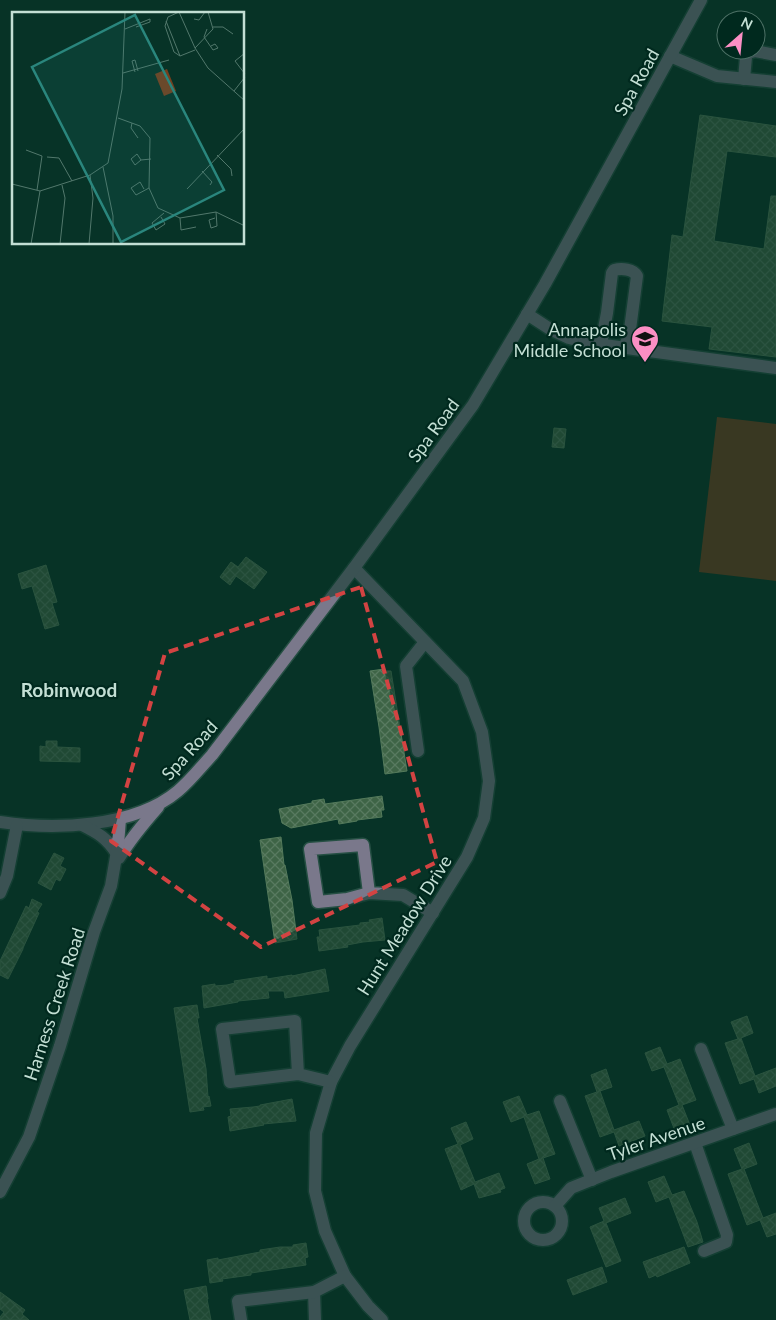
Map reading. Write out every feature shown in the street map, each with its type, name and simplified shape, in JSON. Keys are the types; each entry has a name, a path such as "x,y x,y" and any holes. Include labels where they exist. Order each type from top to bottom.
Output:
{"street":[{"name":"Spa Road","path":"0,822 74,826 120,819 149,808 177,792 212,755 354,568 473,405 545,284 701,0"},
{"path":"744,79 748,53 755,51 776,55"},
{"path":"670,56 717,76 776,82"},
{"path":"600,344 612,273 618,269 635,272 637,276 629,337 624,347"},
{"path":"527,314 550,329 569,338 776,368"},
{"name":"Hunt Meadow Drive","path":"354,568 463,681 482,732 489,781 484,818 467,857 350,1046 331,1082 316,1133 315,1191 325,1231 345,1276 368,1306 382,1320"},
{"path":"418,751 406,666 425,642"},
{"path":"82,825 97,832 105,839 117,858 131,838 164,800"},
{"name":"Harness Creek Road","path":"0,1192 28,1137 60,1046 94,932 111,886 117,858 120,819"},
{"path":"0,892 7,876 17,824"},
{"path":"369,893 363,844 310,849 318,902 347,899 369,893 402,895 433,913"},
{"path":"298,1074 295,1021 222,1029 230,1082 298,1074 331,1082"},
{"path":"701,1049 733,1129"},
{"path":"560,1101 592,1180"},
{"name":"Tyler Avenue","path":"555,1206 571,1188 776,1114"},
{"path":"695,1142 727,1235 726,1242 704,1251"},
{"path":"241,1320 238,1302 314,1292 345,1276"},
{"path":"314,1292 315,1320"}],"highlighted area":[{"path":"361,587 437,862 261,947 111,841 165,653"}],"shaded area":[{"path":"717,417 776,424 776,581 699,572"}],"building":[{"path":"700,115 776,126 776,157 727,151 714,241 764,249 771,196 776,196 776,357 709,349 712,327 662,321 672,235 683,237"},
{"path":"554,428 566,429 564,448 552,447"},
{"path":"246,557 267,572 254,589 236,576 230,585 220,577 231,562 238,567"},
{"path":"46,565 57,602 52,603 59,625 45,629 32,586 22,589 18,574"},
{"path":"384,669 385,671 391,671 407,771 385,774 370,671"},
{"path":"46,741 57,741 57,747 80,748 80,762 40,761 40,746 46,747"},
{"path":"382,796 384,810 381,810 382,817 339,824 338,819 291,828 282,823 279,809 324,799 325,804"},
{"path":"281,837 297,939 275,943 260,840"},
{"path":"54,853 64,858 60,866 66,869 60,881 56,879 51,890 38,883"},
{"path":"32,899 42,904 8,979 0,975 0,961 26,906 29,908"},
{"path":"382,918 385,940 363,942 347,945 348,947 319,951 317,937 320,937 319,930 360,925 360,923 370,922 369,920"},
{"path":"325,969 329,991 285,998 284,991 268,991 269,998 238,1001 204,1008 202,986 227,985 235,983 234,981 267,976 267,979 292,976"},
{"path":"197,1005 199,1018 197,1018 206,1069 208,1097 211,1106 203,1107 204,1110 190,1112 174,1008"},
{"path":"747,1016 753,1033 741,1038 755,1076 776,1068 776,1086 759,1093 754,1079 740,1084 725,1043 738,1039 731,1022"},
{"path":"660,1047 667,1064 680,1059 696,1100 682,1105 690,1125 675,1131 667,1110 679,1105 664,1067 652,1071 645,1053"},
{"path":"606,1069 612,1087 600,1091 614,1130 639,1121 645,1136 619,1146 614,1132 600,1137 585,1096 597,1092 591,1075"},
{"path":"519,1096 527,1115 539,1111 555,1154 543,1158 550,1179 535,1184 527,1164 539,1159 524,1117 511,1122 503,1102"},
{"path":"292,1099 296,1121 263,1124 230,1131 228,1117 231,1116 230,1109 260,1106"},
{"path":"466,1122 473,1139 460,1145 475,1182 499,1173 505,1188 500,1190 501,1192 479,1198 474,1184 461,1190 445,1149 458,1144 451,1128"},
{"path":"749,1143 757,1164 744,1169 759,1208 763,1218 776,1213 776,1234 767,1237 760,1220 747,1225 728,1174 742,1169 734,1149"},
{"path":"664,1176 672,1195 684,1191 703,1242 688,1247 669,1197 656,1202 648,1182"},
{"path":"625,1198 631,1213 606,1223 621,1261 606,1267 590,1227 604,1221 599,1208"},
{"path":"306,1243 308,1257 305,1258 306,1265 251,1273 251,1275 222,1279 223,1281 210,1283 207,1260 218,1258 218,1260 260,1252 260,1250 293,1247 293,1245"},
{"path":"684,1247 690,1263 657,1277 656,1275 649,1278 643,1262"},
{"path":"602,1267 607,1282 573,1295 567,1280"},
{"path":"206,1286 211,1320 190,1320 184,1290"},
{"path":"0,1292 25,1310 22,1314 29,1320 0,1320 4,1312 0,1309"}],"place":[{"name":"Annapolis Middle School","path":"645,363"}],"district":[{"name":"Robinwood","path":"69,689"}]}
